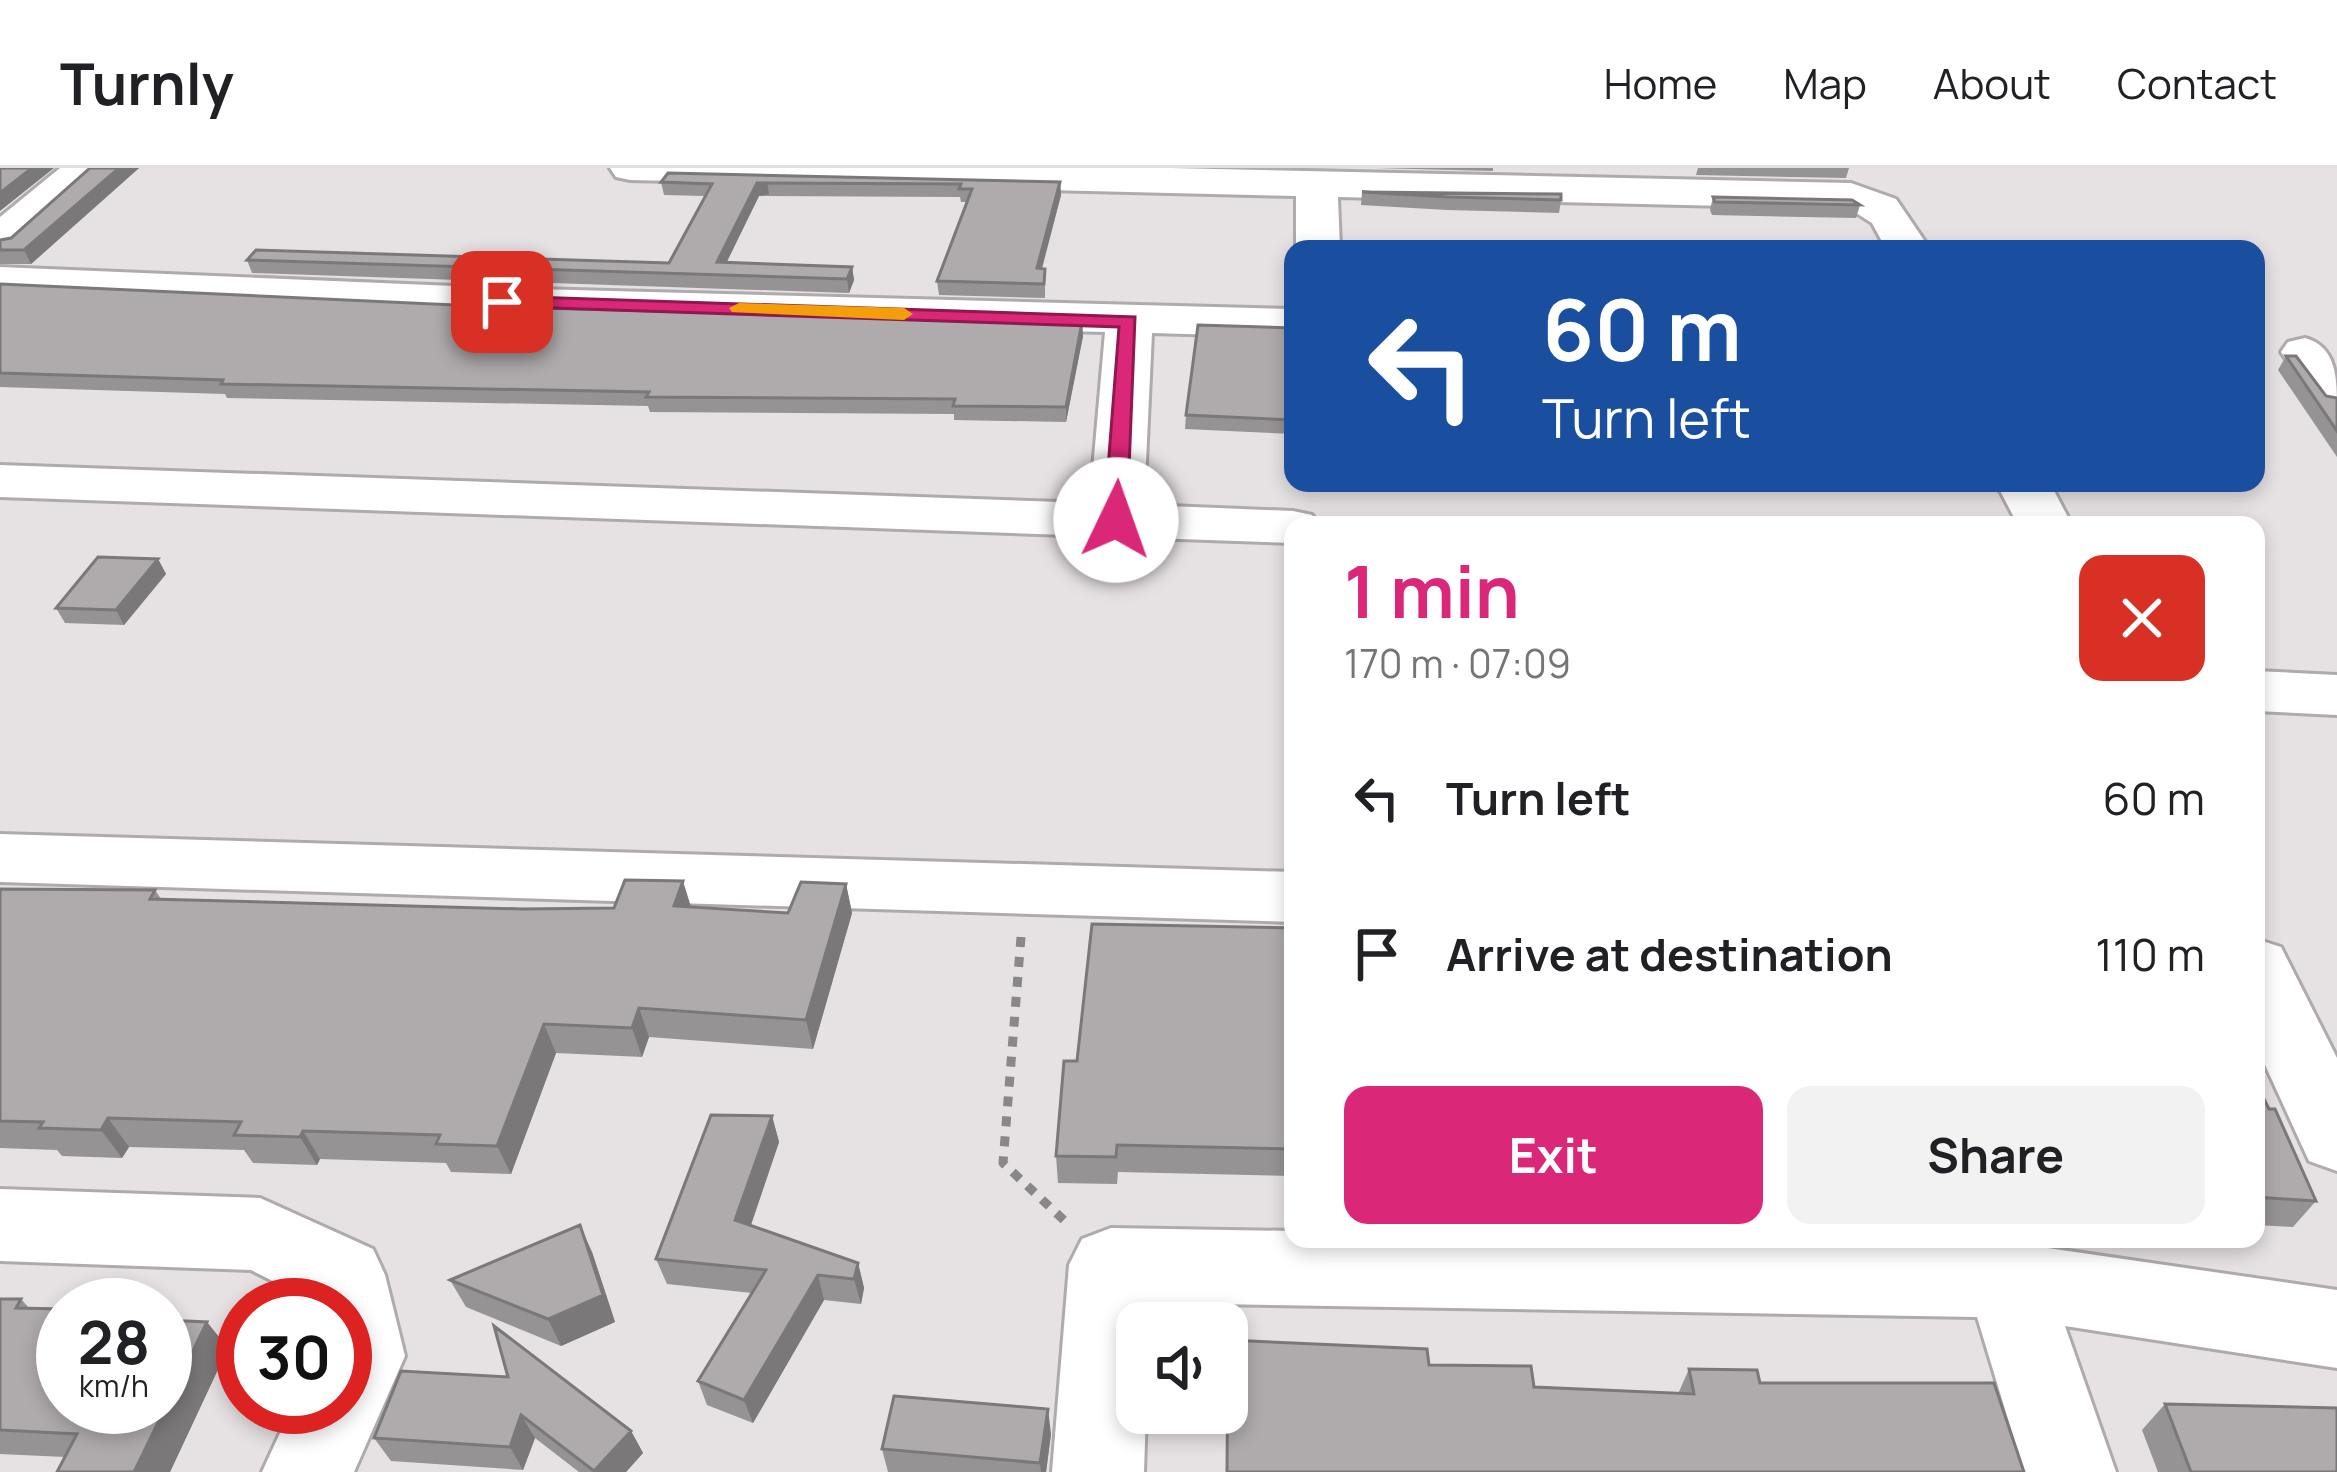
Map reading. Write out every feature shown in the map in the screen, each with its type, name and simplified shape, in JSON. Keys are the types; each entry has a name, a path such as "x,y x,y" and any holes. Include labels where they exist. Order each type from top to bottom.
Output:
{"street":[{"path":"0,238 85,168"},
{"path":"630,168 1851,196 1873,201 1892,214 1904,240"},
{"path":"1316,186 1318,240"},
{"path":"0,280 1129,322 1284,323"},
{"path":"1116,520 1129,322"},
{"path":"2306,352 2337,395"},
{"path":"0,481 1284,527"},
{"path":"2265,691 2337,695"},
{"path":"0,858 1284,897"},
{"path":"2265,985 2337,1138"},
{"path":"0,1225 260,1234 344,1278"},
{"path":"1098,1472 1112,1265 2007,1280 2337,1329"},
{"path":"2007,1280 2070,1472"},
{"path":"308,1472 326,1434"}],"path":[{"path":"1024,888 1003,1163 1112,1265"}],"building":[{"path":"0,168 32,168 0,193"},
{"path":"90,168 119,168 24,250 0,250 0,240 11,238"},
{"path":"668,173 1060,182 1037,268 1045,269 1044,284 937,281 972,189 959,189 961,184 757,183 717,262 852,267 847,279 247,260 256,250 669,263 712,184 661,182"},
{"path":"1362,192 1561,194 1561,200 1449,197"},
{"path":"1713,197 1852,200 1860,205 1715,202"},
{"path":"0,284 498,307 1082,322 1066,407 953,406 955,399 646,397 649,392 221,384 223,380 0,373"},
{"path":"1198,325 1284,328 1284,420 1186,415"},
{"path":"2286,356 2296,356 2326,396 2337,398 2337,431"},
{"path":"98,557 158,559 116,610 56,608"},
{"path":"625,880 683,881 674,906 788,913 801,882 846,884 806,1020 639,1008 632,1028 544,1024 497,1146 436,1144 440,1135 303,1131 300,1137 234,1135 241,1122 108,1118 101,1130 0,1121 0,889 155,890 150,899 614,908"},
{"path":"1092,924 1284,928 1284,1149 1117,1145 1116,1157 1056,1156 1064,1061 1077,1061"},
{"path":"2265,1101 2269,1109 2275,1109 2316,1201 2265,1198"},
{"path":"711,1115 772,1116 735,1220 858,1263 854,1279 818,1275 744,1400 698,1381 766,1270 656,1259"},
{"path":"580,1225 603,1295 548,1319 450,1280"},
{"path":"0,1299 21,1299 16,1308 36,1308 36,1432 0,1430"},
{"path":"192,1321 207,1322 192,1353"},
{"path":"494,1326 631,1431 594,1471 521,1415 510,1447 374,1438 401,1371 508,1377"},
{"path":"1248,1341 1427,1349 1429,1365 1531,1366 1534,1387 1694,1394 1689,1369 1757,1370 1760,1383 1994,1383 2024,1472 1227,1472 1227,1434 1248,1434"},
{"path":"894,1396 1048,1409 1040,1463 882,1449"},
{"path":"2165,1404 2337,1408 2337,1472 2191,1472"},
{"path":"77,1434 152,1434 134,1472 57,1472"}],"slow traffic":[{"path":"739,308 904,314"}],"route":[{"path":"502,302 1129,322 1116,520"}]}
